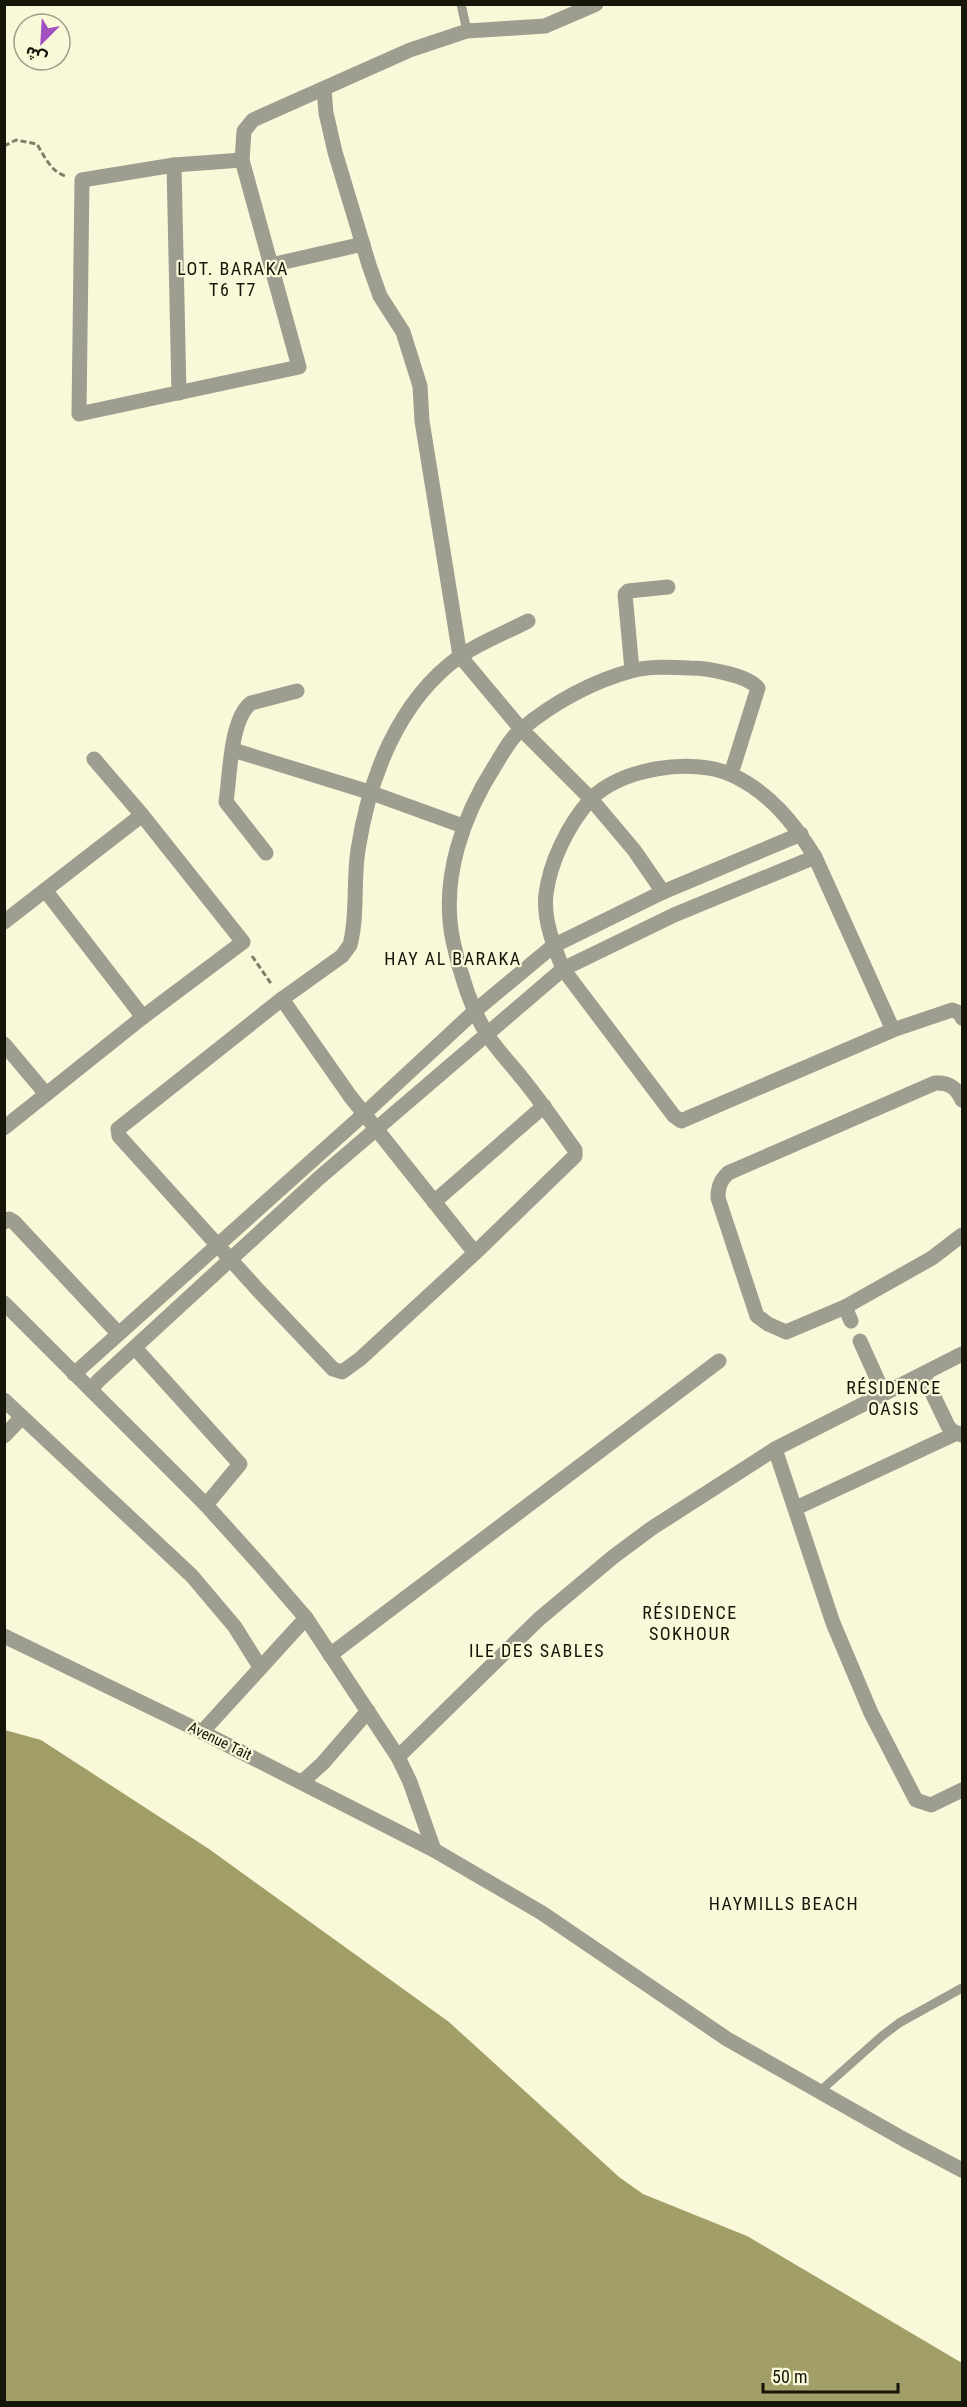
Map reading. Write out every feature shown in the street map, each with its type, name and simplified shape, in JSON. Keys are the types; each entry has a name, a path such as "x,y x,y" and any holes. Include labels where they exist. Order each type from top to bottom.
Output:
{"street":[{"path":"242,160 174,165 82,180 79,414 299,367 242,160 244,131 253,120 410,50 467,31 545,26 596,4"},
{"path":"324,89 326,113 335,152 363,244 380,296 403,332 420,386 422,421 460,656 521,729 591,799 634,850 663,892"},
{"path":"174,165 179,393"},
{"path":"271,265 363,244"},
{"path":"632,670 625,594 628,591 668,587"},
{"path":"528,621 460,656 432,679 396,731 377,768 369,792 358,850 352,935 350,945 342,956 282,999 121,1126 117,1132 333,1369 339,1372 360,1359 475,1253 575,1156 575,1150 544,1106 487,1034 461,972 452,938 452,878 463,826 484,783 521,729 557,704 594,684 632,670 669,667 707,668 755,685 758,692 731,774"},
{"path":"266,853 226,802 238,721 245,707 251,703 297,691"},
{"path":"233,750 369,792 463,826"},
{"path":"4,1128 143,1017 243,942 142,815 94,759"},
{"path":"893,1030 815,856 782,810 731,774 672,766 642,772 613,783 591,799 572,826 551,871 546,896 554,946 563,969 674,1116 681,1121 893,1030 952,1010 960,1013 963,1018"},
{"path":"4,922 142,815"},
{"path":"74,1374 364,1114 476,1010 554,946 663,892 801,834"},
{"path":"91,1390 376,1128 563,969 674,915 815,856"},
{"path":"45,890 143,1017"},
{"path":"282,999 318,1054 475,1253"},
{"path":"4,1044 46,1095"},
{"path":"963,1100 958,1090 943,1082 935,1083 728,1173 721,1180 718,1189 718,1198 757,1316 786,1332 848,1314 963,1236"},
{"path":"434,1202 544,1106"},
{"path":"4,1222 9,1219 14,1221 118,1333"},
{"path":"4,1303 206,1505 306,1618 398,1758 410,1782 434,1850"},
{"path":"860,1341 884,1394"},
{"path":"135,1348 240,1464 206,1505"},
{"path":"398,1758 539,1619 613,1557 652,1528 775,1449 963,1354"},
{"path":"330,1655 719,1361"},
{"path":"923,1374 948,1426 960,1434"},
{"path":"4,1400 192,1576 235,1627 260,1667"},
{"path":"4,1436 22,1417"},
{"path":"796,1508 960,1434"},
{"path":"775,1449 833,1623 871,1713 916,1800 931,1805 963,1790"},
{"path":"202,1732 306,1618"},
{"name":"Avenue Tait","path":"4,1636 202,1732 434,1850 542,1913 728,2038 819,2092 963,2169"},
{"path":"302,1782 323,1763 368,1711"}],"lane":[{"path":"461,4 467,31"},
{"path":"819,2092 899,2023 963,1988"}],"path":[{"path":"4,146 16,140 38,144 45,159 60,175 82,180"},
{"path":"243,942 282,999"}],"shaded area":[{"path":"5,1730 41,1740 209,1849 449,2022 619,2177 643,2194 747,2236 962,2363 962,2402 5,2402"}],"district":[{"name":"LOT. BARAKA T6 T7","path":"233,279"},
{"name":"HAY AL BARAKA","path":"453,959"},
{"name":"RÉSIDENCE OASIS","path":"894,1398"},
{"name":"RÉSIDENCE SOKHOUR","path":"690,1623"},
{"name":"ILE DES SABLES","path":"537,1651"},
{"name":"HAYMILLS BEACH","path":"784,1904"}]}
